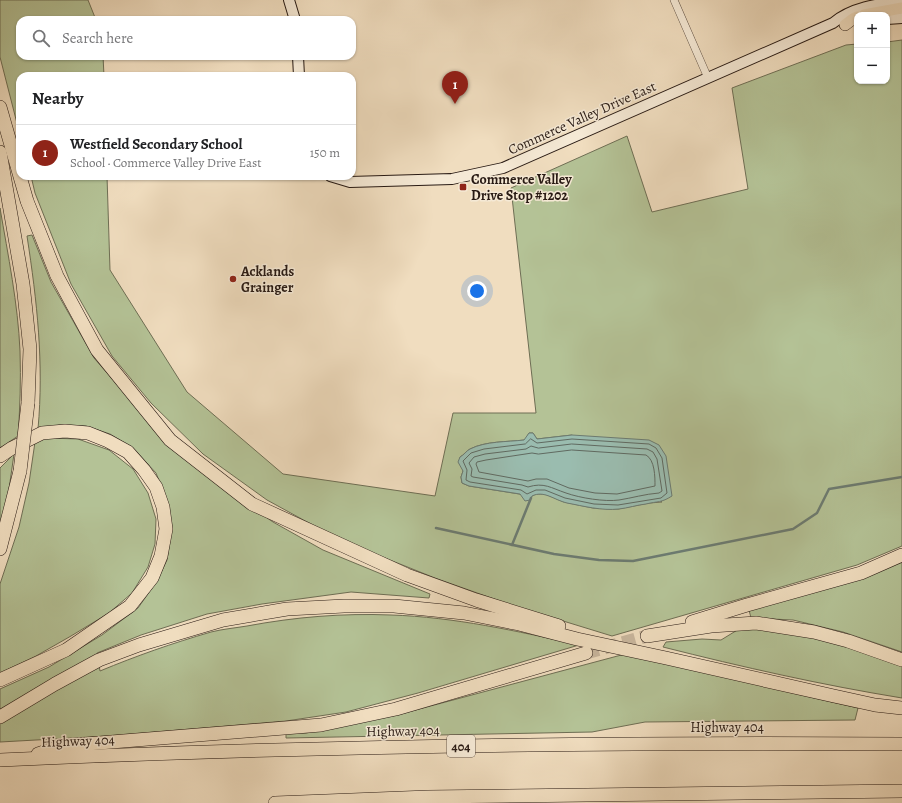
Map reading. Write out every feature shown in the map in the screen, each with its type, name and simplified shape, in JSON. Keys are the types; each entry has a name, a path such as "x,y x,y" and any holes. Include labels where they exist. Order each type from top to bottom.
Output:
{"highway":[{"path":"0,107 16,163"},
{"path":"0,152 23,284 30,349 28,403 20,471 0,548"},
{"path":"21,180 27,202 57,276 97,350 170,440 252,504 407,575 476,600 666,658"},
{"path":"0,456 12,448 42,433 64,431 88,433 108,441 128,452 144,470 156,487 162,507 166,529 160,556 152,578 130,606 66,650 0,680"},
{"path":"902,555 862,573 747,604 650,635 711,626 756,623 814,632 848,641 902,660"},
{"path":"0,717 99,660 139,645 223,620 287,609 344,606 394,606 464,613 519,624 577,639 875,705 902,708"},
{"path":"21,759 62,746 168,739 321,725 396,709 586,653"},
{"name":"Highway 404","path":"0,760 284,749 629,744 902,744"},
{"path":"275,803 428,797 902,791"}],"main road":[{"path":"880,12 902,8"},
{"path":"845,25 854,18"}],"street":[{"path":"289,0 294,16"},
{"path":"674,0 708,78"},
{"name":"Commerce Valley Drive East","path":"343,180 350,182 452,179 503,168 834,23 842,15 868,7 902,1"},
{"path":"890,19 902,18"},
{"path":"834,23 845,25 854,24"},
{"path":"298,60 299,72"}],"green space":[{"path":"0,0 88,0 94,16 16,16 16,60 103,60 104,72 16,72 16,119 0,57"},
{"path":"902,40 902,546 857,565 612,636 511,605 435,578 340,540 267,500 203,454 151,403 112,356 71,284 35,193 32,180 107,180 110,270 187,392 283,474 435,496 453,413 536,413 511,188 627,136 652,212 748,189 732,88 846,45 854,44 854,84 890,84 890,42","holes":["529,433 533,433 537,439 572,435 662,502 618,509 593,508 564,502 545,494 536,494 532,496 469,486 462,483 461,477 463,471 460,457 476,446 490,443 525,440"]},
{"path":"0,208 19,333 20,404 18,436 0,448"},
{"path":"32,235 51,282 94,358 161,435 206,476 273,522 323,550 430,594 429,598 351,592 262,604 207,614 141,635 97,653 100,671 155,650 211,632 283,620 337,615 415,616 509,630 579,645 418,693 346,712 286,721 108,736 0,742 0,689 49,667 102,635 138,608 157,581 167,560 171,534 168,503 156,473 133,448 110,434 86,426 60,425 38,429 40,404 40,356 34,284 27,236"},
{"path":"48,438 78,439 109,450 133,469 148,493 156,519 155,544 148,567 132,593 109,613 36,656 0,673 0,584 19,527 29,483 35,442"},
{"path":"14,454 9,489 0,527 0,468"},
{"path":"902,562 902,652 843,632 793,620 751,618 749,610"},
{"path":"739,629 782,630 839,643 902,664 902,698 782,675 663,647 666,642 702,639 721,640"},
{"path":"625,654 858,708 855,720 645,722 592,732 286,738 286,732 306,733 397,715"}],"water":[{"path":"529,433 533,433 537,439 572,435 649,440 659,445 666,456 672,496 659,502 622,509 606,509 562,502 541,494 536,494 532,496 530,500 525,501 520,494 469,486 462,483 461,477 463,471 458,462 460,457 469,450 483,444 524,440"}],"waterway":[{"path":"436,528 554,554 599,560 633,561 793,529 817,513 829,489 902,477"},
{"path":"512,545 531,498"}],"tunnel":[{"path":"586,653 647,636"}],"place":[{"name":"Westfield Secondary School","path":"455,104"},
{"name":"Commerce Valley Drive Stop #1202","path":"463,187"},
{"name":"Acklands Grainger","path":"233,279"}]}
